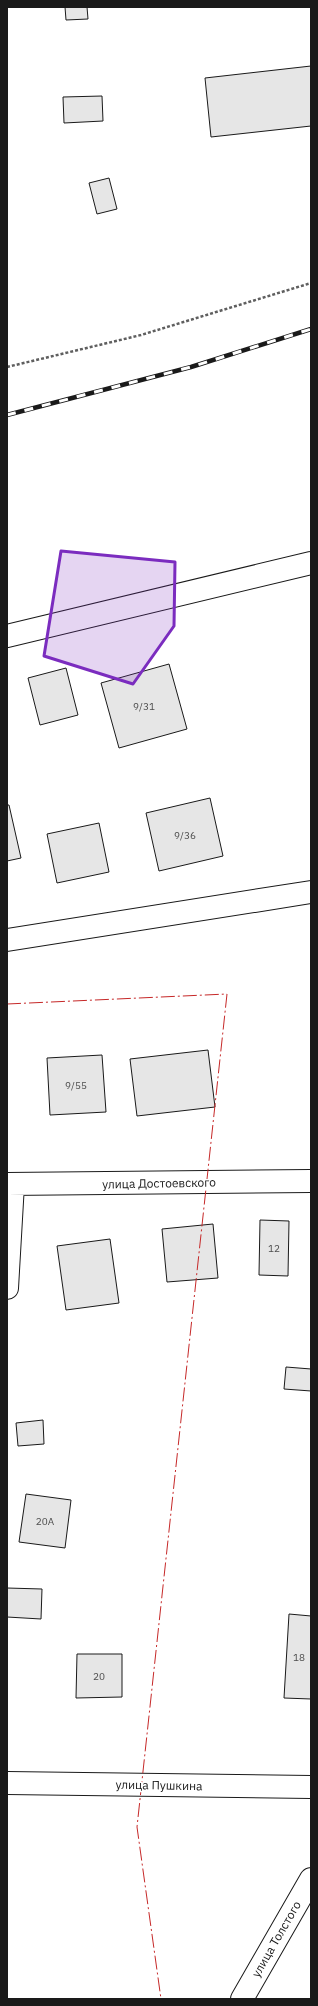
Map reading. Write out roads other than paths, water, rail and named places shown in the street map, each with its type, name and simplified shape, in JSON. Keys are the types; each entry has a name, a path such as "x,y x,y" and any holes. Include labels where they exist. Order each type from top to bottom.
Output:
{"street":[{"path":"7,636 311,563"},
{"path":"7,940 311,892"},
{"name":"улица Достоевского","path":"10,1184 311,1181"},
{"path":"7,1288 10,1184"},
{"name":"улица Пушкина","path":"7,1783 311,1787"},
{"name":"улица Толстого","path":"242,1999 311,1879"}],"railway":[{"path":"7,415 191,367 311,329"}]}
